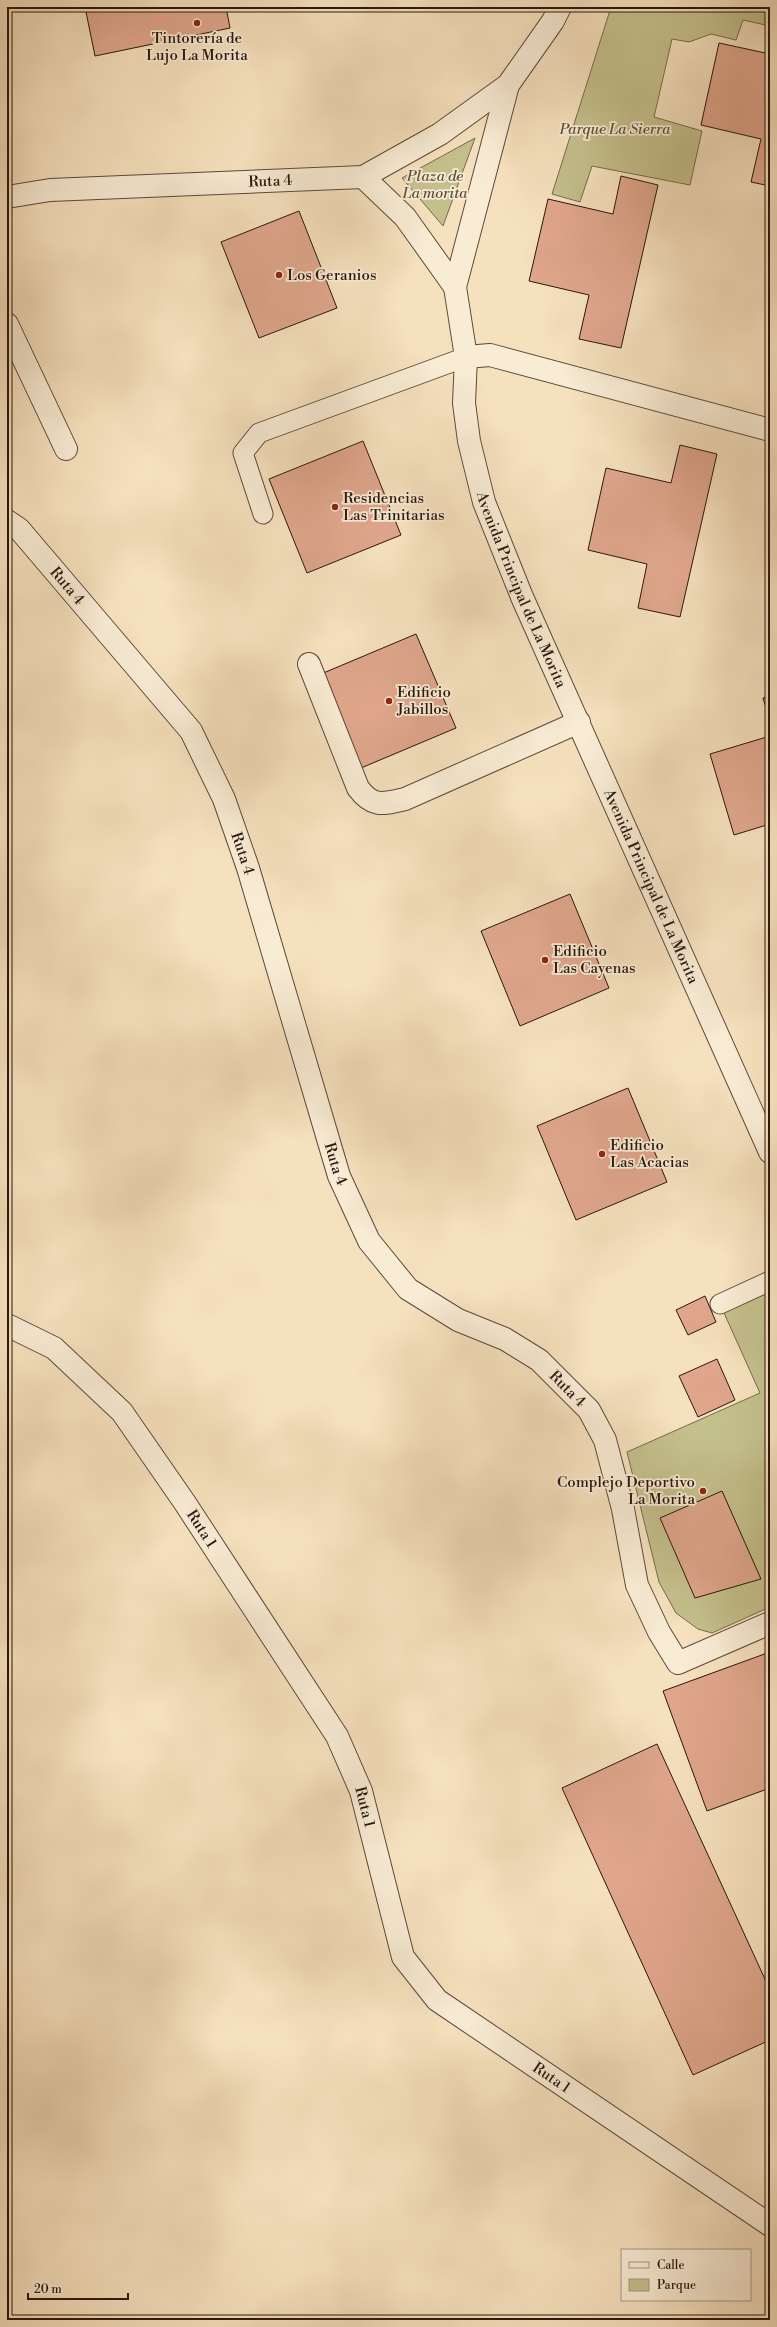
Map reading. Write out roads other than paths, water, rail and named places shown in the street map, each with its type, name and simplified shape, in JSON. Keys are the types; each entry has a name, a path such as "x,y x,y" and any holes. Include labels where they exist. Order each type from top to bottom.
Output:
{"street":[{"name":"Avenida Principal de La Morita","path":"560,7 553,22 508,85 455,287 466,357 464,403 469,441 484,502 522,597 770,1152"},
{"name":"Ruta 4","path":"7,197 50,190 363,177 440,134 508,85"},
{"path":"363,177 405,216 455,287"},
{"path":"7,324 66,449"},
{"path":"466,357 490,355 770,430"},
{"name":"Ruta 4","path":"7,521 19,529 191,731 224,800 248,868 339,1176 369,1241 408,1289 458,1320 505,1340 539,1360 589,1410 605,1440 623,1509 637,1585 659,1632 678,1663 770,1623"},
{"path":"309,664 358,788 366,798 377,803 405,799 541,737 578,722"},
{"name":"Ruta 1","path":"7,1325 54,1348 122,1412 189,1510 337,1736 361,1790 403,1958 437,2000 770,2225"}],"lane":[{"path":"263,514 243,453 259,433 466,357"},
{"path":"720,1304 770,1282"}],"place":[{"name":"Tintorería de Lujo La Morita","path":"197,23"},
{"name":"Los Geranios","path":"279,275"},
{"name":"Residencias Las Trinitarias","path":"335,507"},
{"name":"Edificio Jabillos","path":"389,701"},
{"name":"Edificio Las Cayenas","path":"545,960"},
{"name":"Edificio Las Acacias","path":"602,1154"},
{"name":"Complejo Deportivo La Morita","path":"703,1491"}],"park label":[{"name":"Parque La Sierra","path":"615,129"},
{"name":"Plaza de La morita","path":"435,184"}]}
